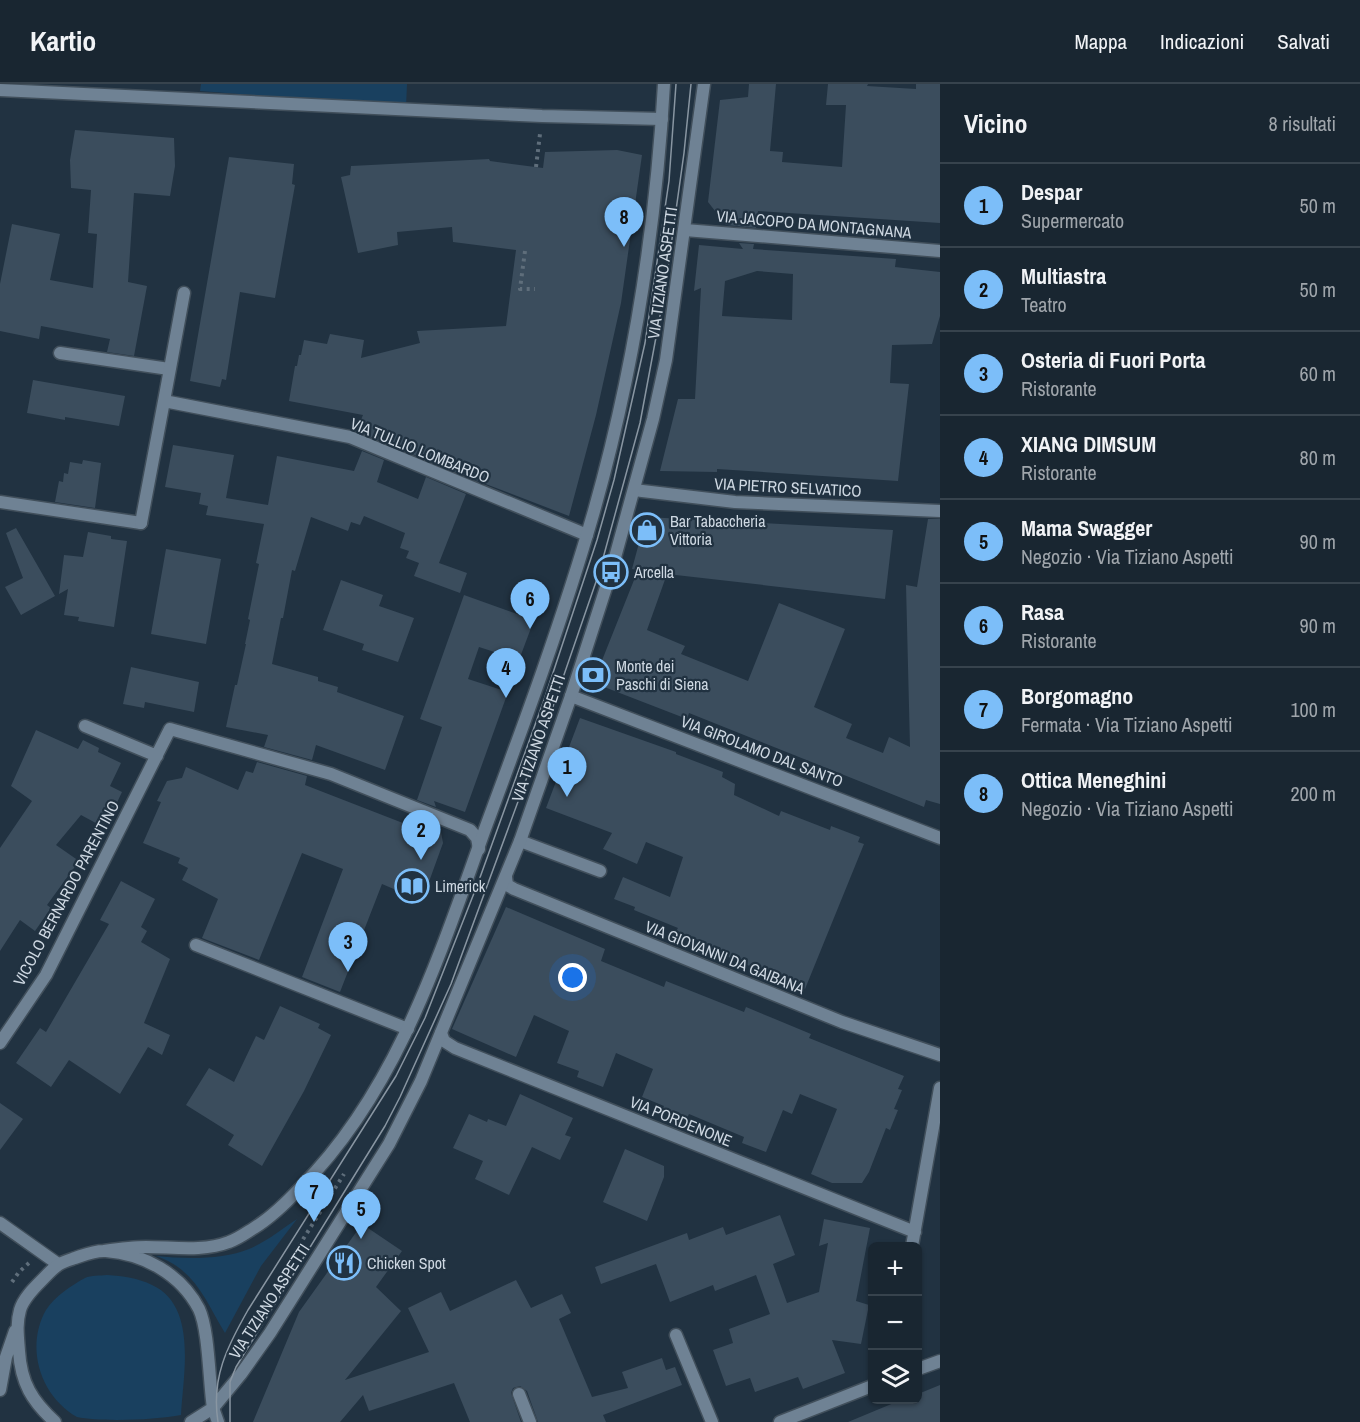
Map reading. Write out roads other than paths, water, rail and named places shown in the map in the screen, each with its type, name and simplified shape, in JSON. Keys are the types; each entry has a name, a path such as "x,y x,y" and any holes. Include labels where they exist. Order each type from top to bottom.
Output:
{"street":[{"name":"VIA TIZIANO ASPETTI","path":"58,1264 89,1253 104,1251 146,1247 194,1248 215,1245 229,1242 259,1225 280,1209 327,1161 363,1110 408,1029 479,849 537,688 587,535 603,478 629,360 650,226 664,84"},
{"name":"VIA TIZIANO ASPETTI","path":"191,1422 213,1408 229,1390 270,1333 389,1144 416,1090 506,877 571,696 611,572 634,490 666,360 686,230 704,84"},
{"path":"0,90 542,116 662,119"},
{"name":"VIA JACOPO DA MONTAGNANA","path":"686,230 940,251"},
{"path":"0,502 141,523 184,293"},
{"path":"60,353 169,369"},
{"name":"VIA TULLIO LOMBARDO","path":"164,400 350,437 587,535"},
{"name":"VIA PIETRO SELVATICO","path":"634,490 735,502 940,511"},
{"name":"VIA GIROLAMO DAL SANTO","path":"571,696 940,838"},
{"path":"85,726 157,756"},
{"name":"VICOLO BERNARDO PARENTINO","path":"0,1043 46,975 170,729 332,774 465,827 474,833 479,842 479,849"},
{"path":"520,840 600,871"},
{"name":"VIA GIOVANNI DA GAIBANA","path":"506,877 507,885 514,890 842,1022 940,1055"},
{"path":"196,945 408,1029"},
{"name":"VIA PORDENONE","path":"441,1032 444,1041 455,1048 915,1232"},
{"path":"913,1242 940,1088"},
{"path":"0,1224 58,1264 32,1289 20,1308 17,1328 6,1357 0,1390"},
{"path":"104,1251 135,1257 154,1264 173,1276 188,1290 200,1311 205,1333 213,1408 218,1422"},
{"path":"17,1328 19,1355 28,1391 42,1410 55,1422"},
{"path":"676,1335 712,1422"},
{"path":"922,1368 940,1362"},
{"path":"780,1422 868,1388"},
{"path":"519,1394 530,1422"}],"tram line":[{"path":"218,1422 216,1406 219,1377 233,1337 396,1076 425,1018 478,883 544,700 597,540 614,480 645,343 669,181 676,84"},
{"path":"230,1422 230,1382 236,1367 385,1126 451,984 555,701 599,573 640,423 665,289 691,84"}],"place":[{"name":"Ottica Meneghini","path":"624,247"},
{"name":"Bar Tabaccheria Vittoria","path":"647,530"},
{"name":"Arcella","path":"611,572"},
{"name":"Rasa","path":"530,629"},
{"name":"Monte dei Paschi di Siena","path":"593,675"},
{"name":"XIANG DIMSUM","path":"506,698"},
{"name":"Despar","path":"567,797"},
{"name":"Multiastra","path":"421,860"},
{"name":"Limerick","path":"412,886"},
{"name":"Osteria di Fuori Porta","path":"348,972"},
{"name":"Borgomagno","path":"314,1222"},
{"name":"Mama Swagger","path":"361,1239"},
{"name":"Chicken Spot","path":"344,1263"}]}
